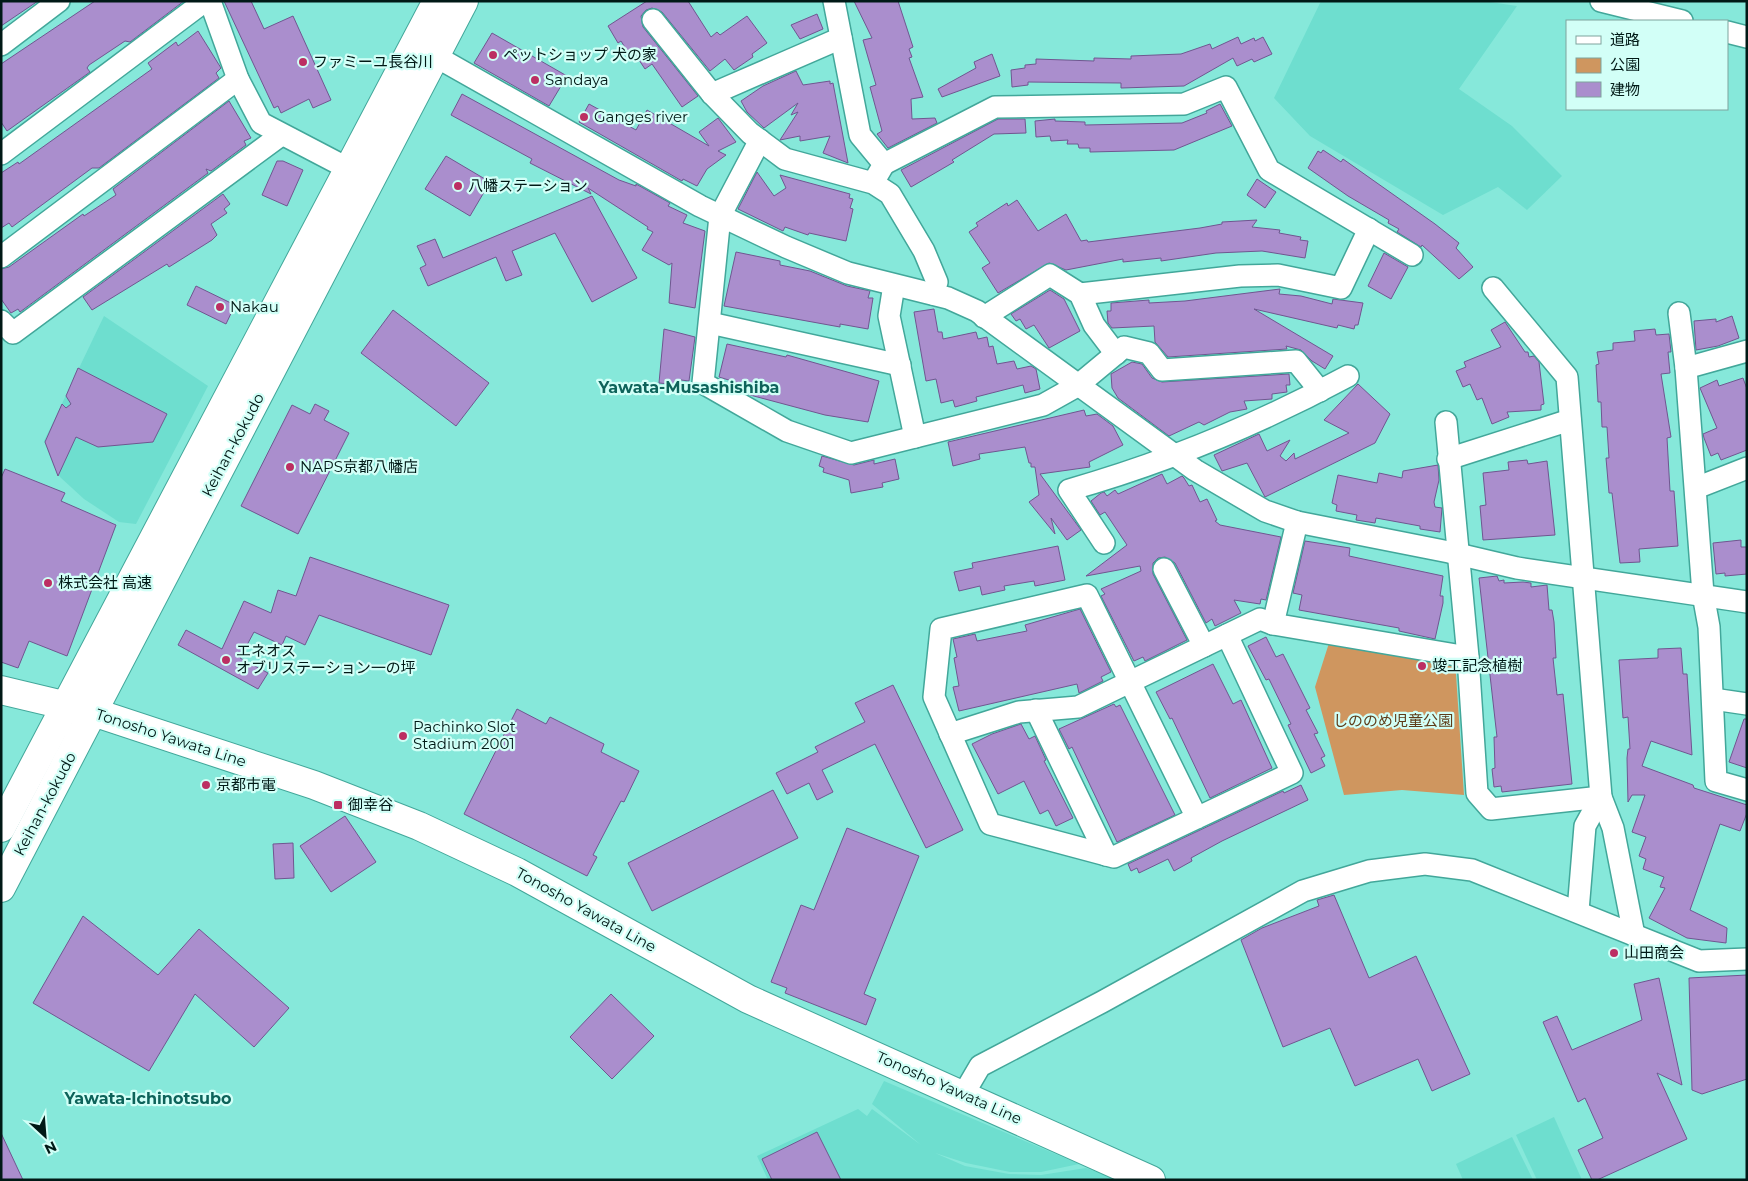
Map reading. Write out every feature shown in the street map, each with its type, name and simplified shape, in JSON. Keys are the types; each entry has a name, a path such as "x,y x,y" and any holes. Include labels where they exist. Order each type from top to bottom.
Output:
{"main road":[{"name":"Keihan-kokudo","path":"1,888 93,712 361,172 437,1"},
{"name":"Keihan-kokudo","path":"1,828 65,706 361,172 435,56 464,1"},
{"name":"Tonosho Yawata Line","path":"1,690 93,712 314,785 419,826 517,872 748,999 1151,1180"}],"street":[{"path":"1,45 59,1"},
{"path":"1,154 205,1"},
{"path":"210,1 238,79 260,123 281,135 361,172"},
{"path":"834,1 860,135 884,164"},
{"path":"1601,1 1678,20"},
{"path":"653,20 712,94 760,140 785,159 873,183 890,194 924,251 937,282 933,294"},
{"path":"1728,32 1747,37"},
{"path":"712,94 841,38"},
{"path":"435,56 720,216 848,273 948,298 984,317 1195,470 1265,511 1297,522 1517,568 1747,602"},
{"path":"1,257 238,79"},
{"path":"873,183 884,164 995,107 1184,104 1226,87 1269,170 1412,255"},
{"path":"1,322 14,333 281,135"},
{"path":"760,140 720,216 703,383 787,431 851,453 1043,405 1077,386 1124,347 1149,354 1162,370 1296,361 1320,391"},
{"path":"1080,294 1231,277 1278,275 1341,288 1369,229"},
{"path":"984,317 1050,275 1080,294 1094,325 1116,354"},
{"path":"894,285 889,316 915,437"},
{"path":"1493,288 1567,377 1601,797 1613,828 1634,935"},
{"path":"1680,313 1696,488 1703,594 1709,628 1716,781 1747,790"},
{"path":"710,323 900,365"},
{"path":"1686,368 1747,350"},
{"path":"1104,543 1069,490 1124,474 1294,405 1348,376"},
{"path":"1448,459 1570,420"},
{"path":"1446,422 1468,658 1477,793 1491,810 1601,797"},
{"path":"1696,488 1747,468"},
{"path":"1273,624 1297,522"},
{"path":"1164,568 1204,646"},
{"path":"1197,818 1087,595 941,629 934,697 990,824 1114,857 1197,818 1292,773 1227,635"},
{"path":"950,734 1019,712 1078,707 1260,619 1273,624 1468,658"},
{"path":"1713,698 1747,704"},
{"path":"1036,710 1106,854"},
{"path":"1578,911 1585,826 1601,797"},
{"path":"963,1094 980,1066 1102,1002 1303,892 1369,871 1425,864 1472,870 1699,961 1747,959"}],"shaded area":[{"path":"1321,1 1483,1 1517,6 1459,89 1512,126 1562,176 1527,210 1498,187 1443,215 1310,136 1274,98"},
{"path":"104,316 208,386 136,524 119,522 84,499 60,477 53,465 44,441"},
{"path":"884,1081 1079,1164 1041,1172 1010,1172 966,1163 935,1153 965,1166 1009,1174 1041,1175 1086,1168 1119,1180 768,1180 757,1156 858,1109 867,1116 872,1109 921,1145 872,1104"},
{"path":"1554,1117 1582,1180 1537,1180 1516,1135"},
{"path":"1512,1137 1533,1180 1463,1180 1456,1164"}],"green space":[{"name":"しののめ児童公園","path":"1329,643 1450,663 1456,674 1464,795 1402,790 1344,795 1315,687"}],"building":[{"path":"1,1 38,1 1,26"},
{"path":"95,1 184,1 130,42 125,41 89,65 87,68 90,72 7,131 1,122 1,64"},
{"path":"224,1 251,1 264,29 293,16 331,100 313,108 309,99 281,113 278,106 274,108"},
{"path":"647,1 688,1 711,37 717,32 720,35 747,16 767,43 752,54 753,57 734,70 725,59 710,71 662,12 652,8 646,10 641,16 643,27 698,96 682,107 652,64 645,69 635,54 631,57 621,41 618,43 608,26"},
{"path":"854,1 898,1 913,47 909,49 912,57 909,58 923,97 911,99 912,119 935,118 937,123 888,148 877,134 882,131 870,87 876,85 863,40 872,38"},
{"path":"817,14 823,29 800,39 791,25"},
{"path":"198,31 221,68 216,73 219,78 99,168 92,168 12,227 9,223 1,228 1,173 18,162 19,164 152,69 148,63 176,42 178,46"},
{"path":"492,33 567,76 549,106 474,63"},
{"path":"1238,37 1241,44 1254,38 1255,41 1263,37 1272,54 1254,62 1252,59 1237,66 1233,58 1184,86 1121,88 1121,83 1028,82 1028,85 1012,87 1011,70 1025,68 1025,65 1036,64 1036,59 1094,61 1094,58 1131,59 1131,56 1181,54 1210,44 1212,49"},
{"path":"992,54 1000,76 942,97 938,89 976,68 974,62"},
{"path":"796,71 803,85 830,81 830,84 833,83 848,163 823,153 830,136 800,141 800,136 780,140 798,112 791,115 798,103 764,128 747,112 741,101 763,86"},
{"path":"462,94 619,180 636,186 636,184 670,203 668,206 687,215 683,223 705,231 695,308 669,303 672,263 669,265 642,250 653,232 647,229 648,227 588,188 591,194 530,163 532,159 451,115"},
{"path":"229,101 251,138 244,141 246,145 211,171 206,169 208,173 20,312 18,309 11,313 1,299 1,269 9,267 83,214 84,216 116,195 113,189"},
{"path":"589,104 636,130 647,110 709,146 699,132 718,118 736,142 718,151 726,155 707,169 697,186 683,179 682,181 579,122"},
{"path":"1220,104 1232,126 1174,150 1090,152 1090,148 1079,148 1078,144 1067,144 1068,140 1051,141 1050,136 1036,137 1035,121 1055,119 1055,121 1085,122 1085,125 1182,123 1207,113 1206,111"},
{"path":"998,119 1025,119 1026,133 994,134 952,160 954,162 911,187 901,170"},
{"path":"1323,150 1341,162 1343,159 1435,224 1459,243 1456,248 1473,267 1459,279 1422,245 1421,247 1397,232 1399,229 1388,223 1389,220 1348,196 1308,168 1318,151 1321,153"},
{"name":"八幡ステーション","path":"446,156 490,182 470,216 425,189"},
{"path":"277,161 283,161 303,170 287,206 262,195"},
{"path":"757,172 774,196 786,188 780,175 850,194 849,198 853,199 850,208 853,209 846,241 809,233 808,235 785,227 783,231 738,209"},
{"path":"1257,179 1276,192 1265,208 1247,195"},
{"path":"223,194 230,204 224,209 227,213 211,224 217,235 212,240 169,267 167,264 92,310 83,297"},
{"path":"592,196 637,278 592,302 555,233 512,251 522,275 506,281 496,257 428,286 420,268 426,265 417,246 435,239 443,258"},
{"path":"1017,200 1038,231 1066,214 1081,241 1087,240 1088,242 1200,228 1222,224 1222,222 1257,220 1252,227 1280,230 1279,233 1301,237 1300,240 1308,241 1305,258 1262,251 1216,253 1161,261 1161,258 1123,262 1123,259 1066,270 1049,263 998,293 982,268 990,263 969,232 978,226 976,223 1007,203 1008,206"},
{"path":"736,252 780,261 780,265 810,271 847,286 870,291 868,298 873,298 868,329 840,324 840,327 724,306"},
{"path":"1384,253 1408,267 1391,299 1368,286"},
{"path":"196,286 235,305 226,324 187,305"},
{"path":"1280,289 1279,294 1301,296 1332,304 1333,299 1363,303 1358,325 1355,325 1354,329 1338,325 1337,328 1254,309 1333,356 1325,369 1312,361 1301,350 1286,346 1287,349 1168,357 1155,342 1154,326 1112,328 1108,323 1107,311 1111,311 1111,303 1149,300 1149,303 1185,301"},
{"path":"1050,290 1064,299 1080,331 1049,348 1034,325 1026,329 1020,319 1016,321 1011,314"},
{"path":"934,309 938,332 942,332 943,339 976,332 978,339 987,337 989,347 993,346 997,364 1014,361 1017,369 1031,366 1036,369 1040,389 1025,393 1023,385 976,397 977,401 955,407 953,400 941,403 936,379 926,381 914,312"},
{"path":"393,310 489,383 456,426 361,353"},
{"path":"1732,316 1739,338 1718,346 1696,350 1694,321 1716,319 1716,322"},
{"path":"1505,322 1525,352 1528,352 1529,357 1534,356 1539,362 1544,404 1541,405 1541,410 1507,412 1509,417 1492,424 1482,398 1477,400 1470,384 1463,387 1456,371 1466,367 1464,362 1501,347 1491,330"},
{"path":"664,329 695,337 689,381 681,380 680,385 659,383"},
{"path":"1655,329 1656,335 1669,334 1671,352 1668,352 1670,373 1661,374 1671,437 1667,438 1670,491 1674,491 1678,546 1639,549 1640,562 1620,563 1612,493 1609,493 1606,458 1609,458 1607,427 1602,427 1601,402 1598,402 1596,365 1599,364 1597,352 1613,350 1613,343 1635,341 1634,331"},
{"path":"727,344 786,357 787,355 879,381 868,422 825,415 746,393 748,386 719,377"},
{"path":"1132,362 1142,364 1152,378 1162,382 1289,374 1290,385 1286,385 1287,392 1272,394 1272,399 1244,401 1247,409 1230,412 1204,425 1199,422 1169,436 1118,398 1112,388 1111,374"},
{"path":"78,368 167,414 153,442 98,447 76,437 58,476 45,442 62,404 66,408 71,404 66,396"},
{"path":"1743,378 1747,389 1747,450 1721,460 1718,453 1711,456 1704,438 1703,434 1717,428 1700,388 1717,380 1719,386"},
{"path":"1358,384 1390,414 1375,443 1265,497 1247,463 1222,471 1214,455 1259,434 1267,451 1290,440 1280,456 1286,461 1294,453 1295,459 1349,433 1324,420"},
{"path":"315,404 329,411 324,420 349,433 298,534 241,506 292,405 310,414"},
{"path":"1084,410 1086,416 1097,414 1113,426 1123,445 1089,462 1090,467 1040,474 1081,530 1067,540 1051,518 1055,534 1029,502 1039,495 1035,467 1031,467 1031,463 1029,463 1025,447 979,454 980,459 953,466 948,442"},
{"path":"822,456 854,465 874,460 874,464 895,459 899,479 882,483 883,487 851,493 849,480 823,472 824,468 819,466"},
{"path":"1527,460 1528,464 1547,461 1555,535 1483,540 1480,506 1486,505 1483,473 1509,470 1508,462"},
{"path":"1438,465 1439,480 1434,502 1435,507 1442,508 1440,532 1420,529 1420,526 1376,518 1375,523 1356,520 1357,515 1336,511 1337,505 1332,503 1338,475 1377,483 1379,473 1402,478 1403,471"},
{"name":"株式会社 高速","path":"5,469 65,493 61,501 116,525 67,656 29,641 18,668 1,662 1,478"},
{"path":"1162,474 1167,484 1182,476 1189,486 1192,485 1200,502 1207,499 1217,520 1215,521 1220,525 1281,537 1266,600 1261,599 1260,604 1234,600 1241,613 1215,626 1212,619 1206,623 1175,563 1165,557 1158,558 1153,563 1153,574 1187,640 1145,661 1143,657 1134,661 1101,596 1105,594 1101,589 1141,571 1140,566 1086,576 1127,545 1105,512 1100,515 1091,501 1101,493 1104,492 1107,496 1115,490 1118,494"},
{"path":"1741,540 1741,547 1747,547 1747,574 1725,576 1725,573 1716,574 1713,543"},
{"path":"1305,541 1350,548 1349,556 1443,576 1440,596 1443,596 1443,603 1435,639 1399,631 1399,628 1299,610 1302,595 1293,593"},
{"path":"1058,546 1065,580 1035,586 1034,581 1004,586 1005,590 982,595 980,586 959,591 954,572 973,568 972,563"},
{"path":"310,557 449,605 431,655 319,615 305,645 286,636 282,645 254,632 240,658 268,673 258,689 178,645 186,630 222,649 244,601 271,613 278,590 296,596"},
{"path":"1497,576 1499,581 1504,580 1504,583 1531,583 1531,587 1547,585 1549,610 1552,610 1554,622 1556,658 1553,658 1557,695 1563,694 1572,784 1502,792 1501,786 1494,787 1492,769 1495,768 1494,737 1497,737 1479,578"},
{"path":"1080,609 1111,672 1101,677 1103,681 1079,693 1077,684 959,711 953,687 959,686 954,658 957,657 953,639 975,634 977,641 1027,631 1025,625"},
{"path":"1266,637 1276,657 1283,654 1310,708 1306,710 1318,733 1314,734 1325,756 1321,758 1325,766 1311,773 1288,725 1291,724 1269,679 1266,680 1248,646"},
{"path":"1681,648 1683,674 1687,674 1692,755 1651,741 1642,766 1693,785 1694,788 1747,805 1747,813 1740,831 1720,824 1690,910 1727,928 1726,943 1687,938 1649,918 1665,888 1660,887 1664,877 1643,869 1646,859 1639,856 1646,837 1632,832 1645,795 1632,795 1628,802 1627,758 1628,749 1630,749 1628,717 1623,718 1619,660 1658,658 1658,649"},
{"path":"1213,664 1233,704 1241,700 1272,768 1210,798 1172,718 1170,719 1156,692"},
{"path":"893,685 963,830 926,848 875,744 822,770 833,792 817,800 809,783 787,794 776,773 818,752 815,747 865,722 855,703"},
{"path":"1114,704 1116,707 1120,705 1175,815 1117,842 1072,747 1069,749 1059,729"},
{"path":"517,709 546,724 550,717 604,744 601,752 639,771 624,802 621,801 593,855 597,857 587,876 464,814"},
{"path":"1744,719 1747,719 1747,768 1729,762"},
{"path":"1021,724 1029,739 1035,736 1046,760 1044,761 1073,818 1056,826 1048,810 1040,814 1024,781 998,794 972,744 992,734"},
{"path":"1301,785 1308,800 1222,841 1191,858 1192,861 1174,871 1168,859 1139,873 1137,868 1131,871 1128,864 1283,791 1284,793"},
{"path":"773,790 798,838 652,911 628,863"},
{"path":"345,816 376,862 331,892 300,846"},
{"path":"847,828 919,856 864,994 876,999 866,1025 785,993 787,988 771,982 801,905 814,910"},
{"path":"293,843 294,878 275,879 273,844"},
{"path":"1334,895 1369,978 1416,956 1470,1074 1432,1091 1418,1059 1355,1086 1330,1028 1283,1047 1241,940 1262,928 1319,906 1317,900"},
{"path":"83,916 158,975 199,929 289,1008 254,1047 195,994 149,1071 33,1003"},
{"path":"1747,975 1747,1079 1702,1094 1692,1090 1689,978"},
{"path":"1659,978 1682,1085 1657,1073 1687,1139 1597,1180 1592,1180 1578,1150 1603,1138 1585,1098 1578,1102 1543,1022 1557,1016 1572,1050 1642,1020 1634,984"},
{"path":"611,994 654,1036 612,1079 570,1037"},
{"path":"817,1132 841,1180 772,1180 762,1159"},
{"path":"1,1133 23,1180 1,1180"}],"place":[{"name":"ペットショップ 犬の家","path":"493,55"},
{"name":"ファミーユ長谷川","path":"303,62"},
{"name":"Sandaya","path":"535,80"},
{"name":"Ganges river","path":"584,117"},
{"name":"八幡ステーション","path":"458,186"},
{"name":"Nakau","path":"220,307"},
{"name":"NAPS京都八幡店","path":"290,467"},
{"name":"株式会社 高速","path":"48,583"},
{"name":"エネオス オブリステーション一の坪","path":"226,660"},
{"name":"竣工記念植樹","path":"1422,666"},
{"name":"Pachinko Slot Stadium 2001","path":"403,736"},
{"name":"京都市電","path":"206,785"},
{"name":"御幸谷","path":"338,805"},
{"name":"山田商会","path":"1614,953"}],"district":[{"name":"Yawata-Musashishiba","path":"689,387"},
{"name":"Yawata-Ichinotsubo","path":"148,1098"}]}
